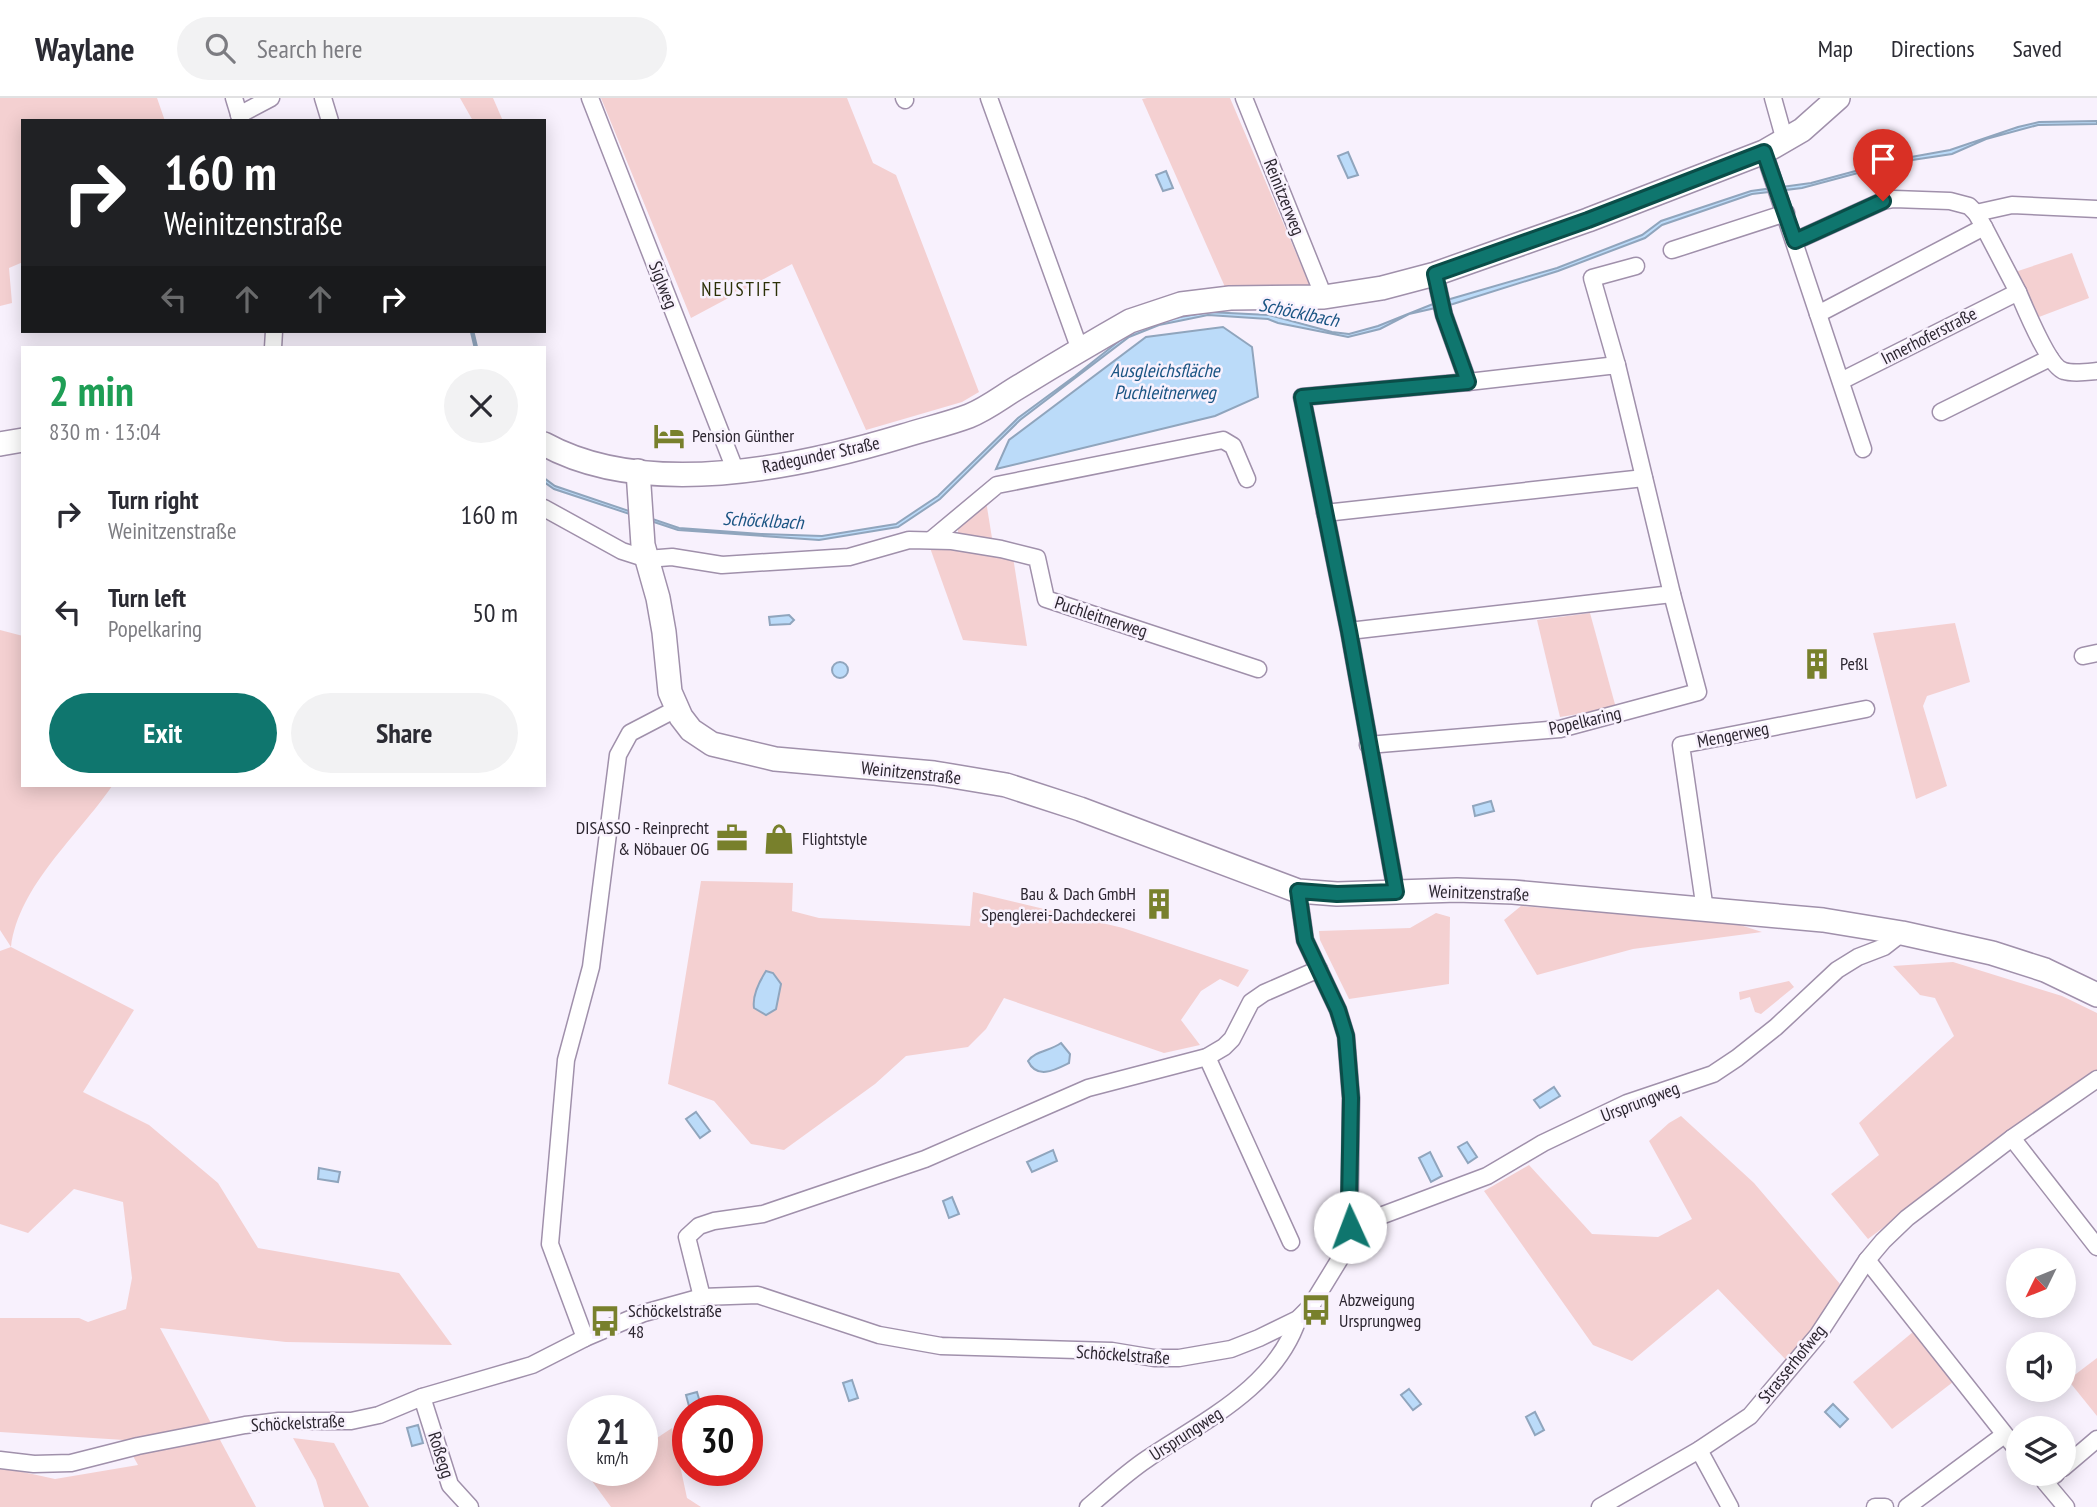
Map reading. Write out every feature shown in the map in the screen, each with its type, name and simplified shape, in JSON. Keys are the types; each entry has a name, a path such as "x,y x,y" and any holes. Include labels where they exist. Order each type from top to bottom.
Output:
{"main road":[{"name":"Radegunder Straße","path":"546,445 580,461 674,474 736,472 783,466 871,445 970,416 1129,321 1181,304 1230,298 1324,297 1436,282 1764,152 1785,141 1838,98"},
{"path":"0,444 21,440"},
{"name":"Weinitzenstraße","path":"638,471 647,559 664,632 670,692 685,724 712,744 775,759 934,773 1006,785 1080,809 1298,891 1337,894 1457,890 1513,892 1822,920 1902,933 1992,953 2045,970 2097,995"}],"street":[{"path":"234,98 240,118 271,98"},
{"path":"323,98 329,119"},
{"name":"Siglweg","path":"590,98 736,472"},
{"path":"989,98 1080,350"},
{"name":"Reinitzerweg","path":"1244,98 1324,297"},
{"path":"1773,98 1785,141"},
{"path":"1764,152 1863,449"},
{"path":"1795,241 1864,208 1894,199 1960,203 1969,206 1980,220 2050,358 2065,372 2097,371"},
{"path":"1818,314 1980,220 2012,205 2097,209"},
{"path":"1672,250 1784,206"},
{"name":"Popelkaring","path":"1368,745 1560,729 1698,692 1617,365 1592,278 1636,266"},
{"path":"1436,282 1444,315 1468,382"},
{"name":"Innerhoferstraße","path":"1841,381 2018,292"},
{"path":"1941,412 2050,358"},
{"path":"1396,892 1349,631 1302,397 1617,365"},
{"path":"931,540 997,485 1223,440 1233,446 1247,479"},
{"path":"1325,513 1644,478"},
{"path":"546,509 622,551 647,559"},
{"name":"Puchleitnerweg","path":"647,559 672,557 722,565 849,557 909,540 952,541 1001,549 1037,558 1046,599 1258,669"},
{"path":"1349,631 1672,594"},
{"path":"584,1338 550,1244 566,1060 591,967 618,755 630,733 676,709"},
{"name":"Mengerweg","path":"1704,910 1681,746 1866,709"},
{"name":"Schöckelstraße","path":"0,1460 34,1464 71,1463 138,1446 245,1425 279,1421 351,1421 379,1415 422,1397 532,1365 584,1338 644,1313 702,1297 758,1295 879,1335 941,1346 1112,1351 1154,1358 1191,1357 1231,1349 1298,1320 1311,1306 1349,1244 1351,1098 1346,1036 1338,1010 1305,940 1298,891"},
{"name":"Ursprungweg","path":"1350,1227 1487,1176 1543,1143 1627,1104 1713,1074 1791,1014 1828,978 1858,957 1884,947 1902,933"},
{"path":"702,1297 687,1237 699,1226 714,1221 763,1214 831,1192 925,1160 1088,1088 1206,1057 1224,1047 1232,1038 1251,1002 1264,993 1319,969"},
{"path":"1206,1057 1290,1242"},
{"name":"Strasserhofweg","path":"1600,1507 1699,1450 1750,1416 1818,1335 1867,1260 1907,1218 2012,1138 2097,1079"},
{"path":"2012,1138 2097,1247"},
{"path":"1867,1260 2006,1437"},
{"name":"Ursprungweg","path":"1088,1507 1143,1462 1231,1404 1273,1367 1293,1334 1298,1320"},
{"name":"Roßegg","path":"422,1397 450,1485 470,1507"},
{"path":"1908,1507 2004,1435"},
{"path":"2076,1457 2097,1439"},
{"path":"1699,1450 1730,1507"},
{"path":"2052,1486 2066,1507"},
{"path":"1875,1507 1885,1507"}],"shaded area":[{"path":"0,98 157,98 164,119 21,119 21,263 9,268 12,303 0,306"},
{"path":"460,98 493,98 502,119 472,119"},
{"path":"601,98 847,98 873,163 896,175 979,392 962,402 866,430 792,264 691,318"},
{"path":"1230,98 1310,286 1225,287 1142,99"},
{"path":"2072,253 2089,298 2039,317 2015,272"},
{"path":"986,501 992,538 958,536 958,528"},
{"path":"929,545 1013,557 1027,646 963,640"},
{"path":"1590,613 1616,708 1560,717 1537,620"},
{"path":"1955,623 1970,682 1927,696 1923,706 1947,786 1916,799 1873,633"},
{"path":"0,630 21,635 21,787 111,787 38,882 16,924 11,947 0,930"},
{"path":"701,881 793,883 792,911 819,918 970,926 973,892 1123,928 1249,970 1238,987 1220,979 1201,991 1181,1020 1200,1045 1164,1053 1004,998 986,1029 968,1047 906,1056 875,1084 784,1150 751,1144 714,1101 668,1084"},
{"path":"1521,906 1734,923 1762,932 1633,949 1537,975 1504,920"},
{"path":"1436,913 1450,917 1449,984 1349,999 1320,940 1319,931 1410,928"},
{"path":"11,947 134,1010 83,1092 149,1125 218,1183 258,1248 399,1273 452,1345 286,1342 160,1328 256,1507 0,1507 0,1467 55,1479 138,1465 124,1440 0,1432 0,1318 79,1318 88,1322 126,1309 132,1278 123,1202 74,1189 28,1233 0,1224 0,951"},
{"path":"1953,962 2062,996 2097,1013 2097,1072 1868,1239 1831,1194 1879,1155 1859,1123 1954,1036 1935,998 1920,995 1893,966"},
{"path":"1789,981 1794,987 1761,1014 1755,1012 1750,997 1740,1000 1739,992"},
{"path":"1681,1116 1754,1183 1840,1284 1809,1335 1787,1361 1718,1289 1632,1361 1593,1345 1484,1191 1529,1165 1592,1234 1658,1237 1692,1219 1649,1141"},
{"path":"1913,1332 1953,1382 1892,1429 1853,1382"},
{"path":"2097,1358 2097,1416 2076,1390 2076,1374"},
{"path":"672,1428 672,1486 684,1486 687,1498 701,1507 611,1507 596,1486 658,1486 658,1437"},
{"path":"293,1438 334,1443 369,1507 324,1507 316,1480"}],"water":[{"name":"Schöcklbach","path":"2097,121 2097,124 2038,125 1986,139 1952,154 1899,162 1802,188 1752,194 1662,225 1645,238 1558,271 1453,304 1409,314 1380,329 1348,337 1268,319 1208,315 1159,325 1129,337 1020,420 940,499 898,527 819,540 678,530 554,489 546,483 546,479 555,486 679,528 822,536 896,524 938,496 1018,418 1129,333 1158,321 1208,312 1269,315 1349,334 1378,326 1433,304 1557,268 1642,235 1661,221 1751,191 1811,183 1900,159 1950,150 2039,122"},
{"path":"1348,152 1358,175 1348,178 1338,156"},
{"path":"1166,171 1173,188 1163,191 1156,175"},
{"name":"Ausgleichsfläche Puchleitnerweg","path":"1223,327 1252,347 1258,397 1215,416 996,469 1009,440 1146,337"},
{"path":"789,615 794,620 790,624 770,625 769,617"},
{"path":"840,662 846,664 846,676 840,678 834,676 832,670 834,664"},
{"path":"1491,801 1494,811 1475,816 1473,806"},
{"path":"766,971 773,973 781,984 776,1009 766,1015 754,1008 754,998"},
{"path":"1061,1043 1070,1054 1069,1063 1047,1072 1032,1067 1028,1061 1031,1058"},
{"path":"1554,1087 1560,1096 1540,1108 1534,1100"},
{"path":"696,1112 710,1131 700,1138 686,1119"},
{"path":"1467,1142 1477,1157 1468,1163 1458,1147"},
{"path":"1053,1150 1057,1161 1032,1172 1027,1162"},
{"path":"1430,1152 1442,1176 1431,1182 1419,1158"},
{"path":"319,1168 340,1172 338,1182 318,1179"},
{"path":"952,1197 959,1214 949,1218 943,1201"},
{"path":"852,1380 858,1398 849,1401 843,1383"},
{"path":"1409,1389 1421,1404 1413,1410 1401,1395"},
{"path":"1833,1404 1848,1419 1840,1427 1825,1412"},
{"path":"1535,1412 1544,1430 1535,1435 1526,1417"},
{"path":"418,1425 423,1443 412,1446 407,1428"}],"waterway":[{"path":"472,333 476,346"}],"place":[{"name":"Pension Günther","path":"669,436"},
{"name":"Peßl","path":"1817,664"},
{"name":"DISASSO - Reinprecht & Nöbauer OG","path":"732,838"},
{"name":"Flightstyle","path":"779,839"},
{"name":"Bau & Dach GmbH Spenglerei-Dachdeckerei","path":"1159,904"},
{"name":"Abzweigung Ursprungweg","path":"1316,1310"},
{"name":"Schöckelstraße 48","path":"605,1321"}],"district":[{"name":"NEUSTIFT","path":"742,289"}],"route":[{"path":"1350,1227 1351,1098 1346,1036 1338,1010 1305,940 1298,891 1337,894 1396,892 1349,631 1302,397 1468,382 1444,315 1435,274 1588,220 1764,152 1795,241 1883,201"}]}
